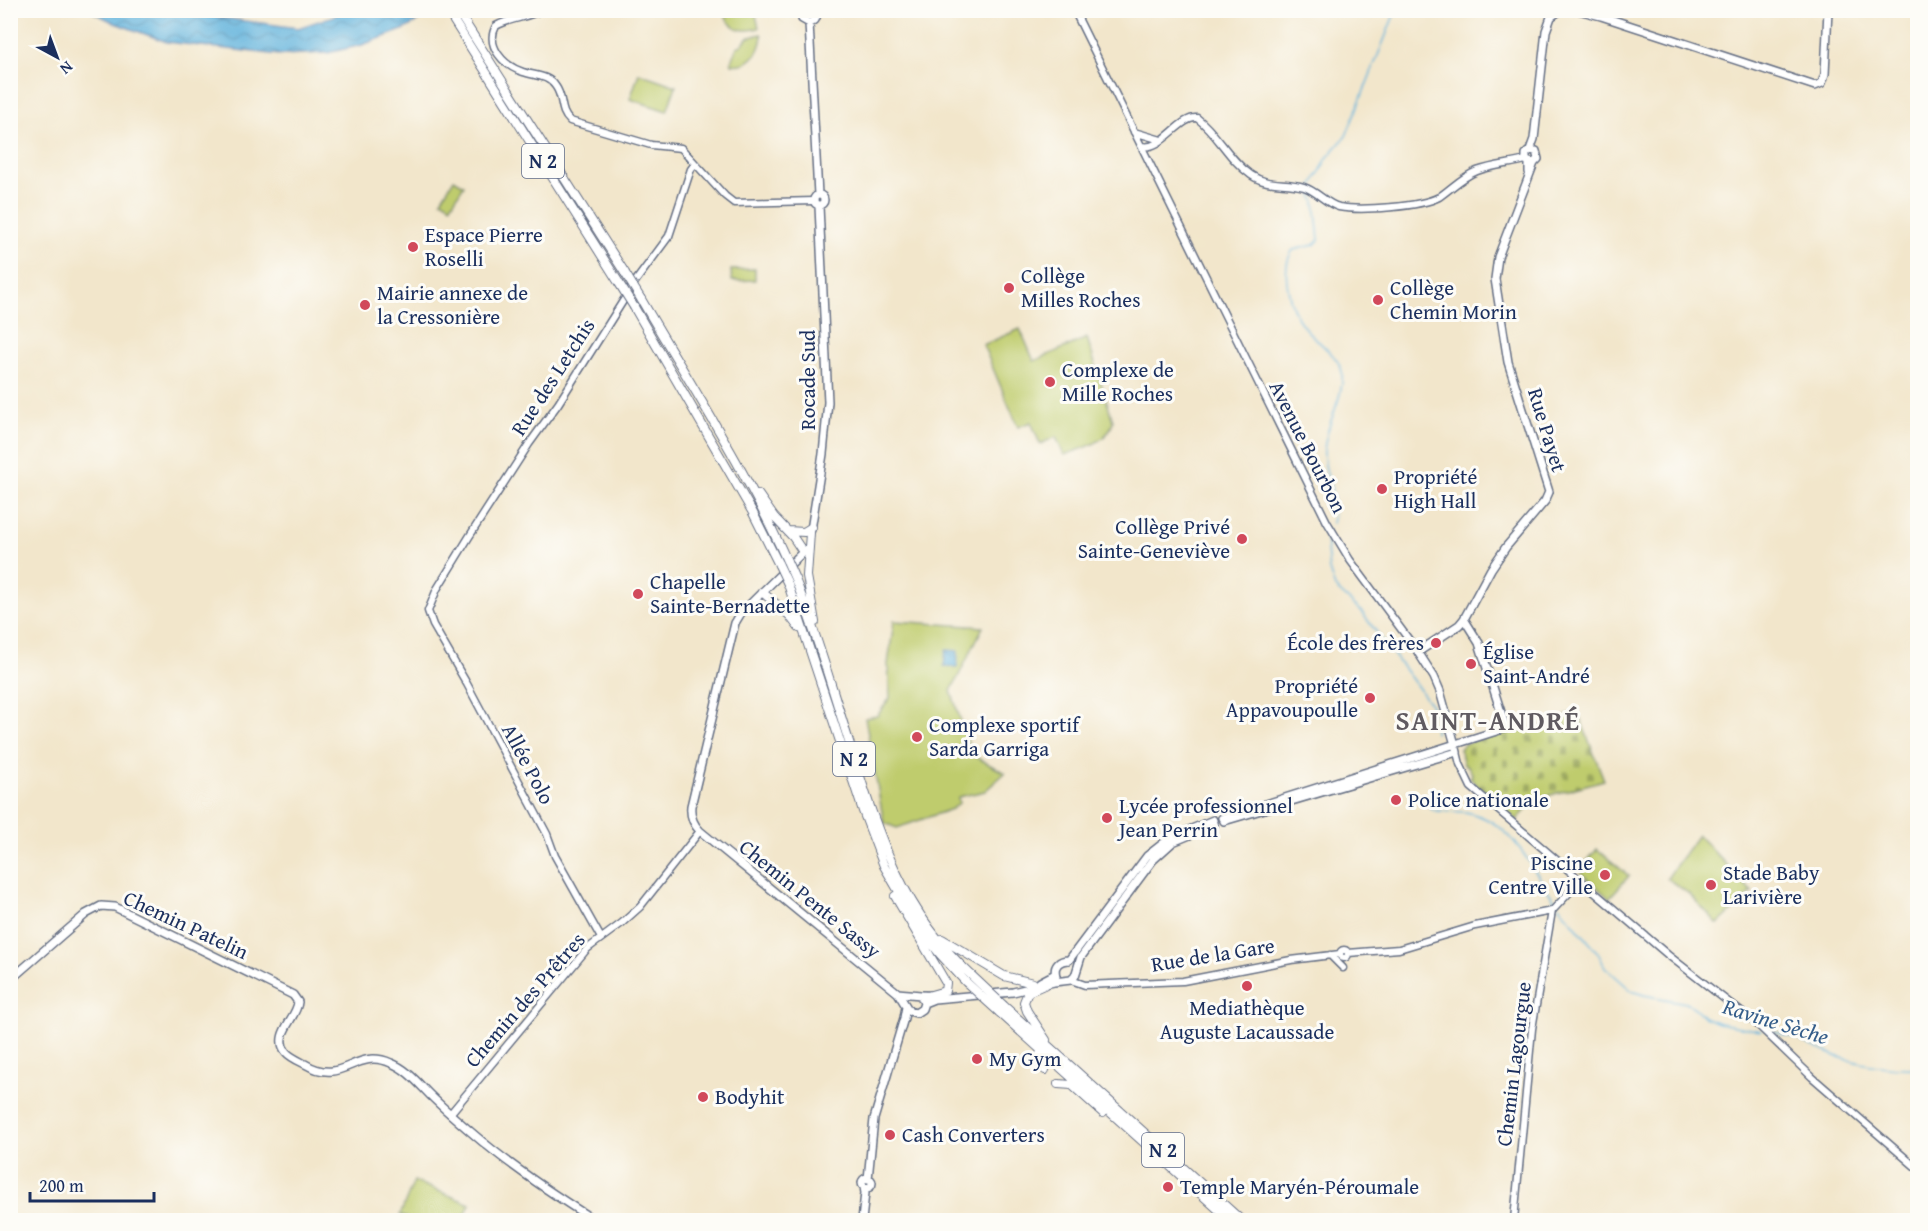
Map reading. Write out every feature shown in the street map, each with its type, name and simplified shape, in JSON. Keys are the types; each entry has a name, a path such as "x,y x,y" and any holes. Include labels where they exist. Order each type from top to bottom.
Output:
{"highway":[{"name":"N 2","path":"447,10 468,37 625,273 707,411 774,533 788,585 863,811 884,867 903,902 930,942 969,979 1001,1009 1085,1079 1240,1221"},
{"name":"N 2","path":"457,10 468,37 634,307 753,513 795,579 879,837 909,899 969,979"},
{"path":"707,411 765,505 803,552"},
{"path":"786,530 798,532 811,530 808,592 829,679"},
{"path":"759,595 770,599 789,615 806,639"},
{"path":"863,811 880,867 910,924 946,983 945,991 931,995"},
{"path":"931,931 952,947 1004,976 1033,983"},
{"path":"1046,984 1026,995 1024,1002 1027,1011 1046,1039 1085,1079"},
{"name":"N 2","path":"1001,1009 1013,1024 1230,1221"},
{"path":"1013,1024 1044,1057 1045,1070"},
{"path":"1058,1084 1072,1085 1134,1139 1153,1150"}],"main road":[{"path":"803,10 802,19 809,23 816,18 815,10"},
{"name":"Rue Payet","path":"1418,652 1464,619 1491,569 1548,496 1547,483 1508,362 1495,279 1498,257 1529,174 1546,31 1551,17 1561,10"},
{"path":"1578,10 1815,86 1822,83 1825,74 1828,10"},
{"name":"Rocade Sud","path":"803,552 811,530 823,454 828,402 809,23"},
{"path":"700,831 693,822 690,811 735,623 741,613 803,552"},
{"path":"1056,974 1058,964 1069,960 1152,851 1177,835 1214,823 1220,826 1223,819 1456,748 1506,728 1479,643 1464,619"},
{"name":"Avenue Bourbon","path":"1418,652 1440,691 1456,748"},
{"path":"862,1221 866,1189 872,1182 868,1179 874,1119 908,1004 916,994 923,999 942,998 1013,992 1071,981 1086,950 1153,860 1173,842 1214,823"},
{"name":"Chemin Pente Sassy","path":"700,831 898,993 908,1004"},
{"name":"Chemin Patelin","path":"10,980 86,914 101,906 115,907 292,995 298,1002 298,1007 284,1030 281,1040 284,1050 307,1066 329,1073 370,1058 380,1058 400,1066 450,1114"},
{"path":"1069,960 1075,965 1076,972"},
{"path":"908,1004 920,1011 923,999 931,995 1033,983 1056,974"},
{"path":"1056,974 1062,981"},
{"path":"450,1114 529,1179 594,1221"}],"street":[{"path":"541,10 530,16 496,26 492,37 495,51 509,65 521,72 546,78 556,86 564,114 570,121 651,145 681,148 734,203 817,201"},
{"name":"Avenue Bourbon","path":"1074,10 1134,132 1146,142 1146,154 1330,527 1376,596 1418,652"},
{"path":"1146,142 1161,140 1190,118 1197,118 1241,167 1258,180 1274,184 1302,186 1337,206 1352,208 1428,202 1439,197 1467,175 1530,157"},
{"name":"Rue des Letchis","path":"430,605 450,568 520,458 558,404 635,282 669,236 691,169 695,164"},
{"name":"Allée Polo","path":"430,605 430,618 547,834 555,856 601,938"},
{"path":"1456,748 1460,764 1471,787 1668,955 1763,1029 1812,1077 1917,1169"},
{"name":"Chemin des Prêtres","path":"450,1114 587,949 640,907 700,831"},
{"path":"1556,908 1581,880"},
{"name":"Rue de la Gare","path":"1071,981 1091,984 1183,981 1329,955 1340,954 1345,958 1348,953 1399,949 1475,926 1556,908"},
{"name":"Chemin Lagourgue","path":"1514,1221 1532,1029 1556,908"},
{"path":"1329,955 1343,968"},
{"path":"1076,972 1083,981 1091,984"}],"green space":[{"path":"729,11 755,11 759,28 744,30 735,27 725,16"},
{"path":"761,34 759,48 753,58 744,63 732,64 731,61 737,47 742,45 747,38"},
{"path":"639,73 676,86 667,111 630,99"},
{"path":"454,179 464,185 451,206 441,200"},
{"path":"755,269 755,280 732,281 731,270"},
{"name":"Complexe de Mille Roches","path":"1020,329 1034,361 1087,338 1113,421 1106,435 1100,440 1064,455 1056,437 1040,444 1031,422 1018,427 983,345"},
{"name":"Complexe sportif Sarda Garriga","path":"894,621 983,627 951,691 972,755 1005,773 985,791 958,797 959,803 952,809 897,828 884,823 865,718 877,716 890,698 888,664"},
{"path":"1577,710 1604,780 1536,799 1517,820 1485,795 1470,778 1472,774 1468,766 1464,765 1460,749 1464,744 1507,731 1517,732 1553,723"},
{"name":"Stade Baby Larivière","path":"1698,835 1752,892 1718,924 1689,894 1667,878"},
{"name":"Piscine Centre Ville","path":"1597,849 1629,876 1609,898 1581,873 1583,866"},
{"path":"414,1181 470,1204 463,1220 411,1220 400,1215"}],"water":[{"path":"91,11 185,11 298,28 348,11 434,11 405,29 362,45 327,53 280,55 167,42 115,23"},
{"path":"946,650 958,651 957,667 944,666"}],"waterway":[{"name":"Ravine Sèche","path":"1312,187 1327,158 1346,136 1396,10"},
{"name":"Ravine Sèche","path":"1312,195 1315,202 1319,240 1314,245 1293,250 1287,267 1287,278 1294,311 1299,320 1336,360 1342,372 1341,391 1324,452 1334,504 1332,523"},
{"name":"Ravine Sèche","path":"1328,530 1326,537 1329,570 1335,588 1360,610 1429,702 1436,717 1435,733"},
{"name":"Ravine Sèche","path":"1426,802 1433,810 1470,813 1499,827 1511,837 1556,902"},
{"name":"Ravine Sèche","path":"1559,906 1598,953 1605,967 1632,991 1686,1003 1704,1017 1719,1023 1761,1031"},
{"name":"Ravine Sèche","path":"1769,1031 1859,1063 1883,1067 1918,1068"}],"place":[{"name":"Espace Pierre Roselli","path":"413,247"},
{"name":"Collège Milles Roches","path":"1009,288"},
{"name":"Collège Chemin Morin","path":"1378,300"},
{"name":"Mairie annexe de la Cressonière","path":"365,305"},
{"name":"Complexe de Mille Roches","path":"1050,382"},
{"name":"Propriété High Hall","path":"1382,489"},
{"name":"Collège Privé Sainte-Geneviève","path":"1242,539"},
{"name":"Chapelle Sainte-Bernadette","path":"638,594"},
{"name":"École des frères","path":"1436,643"},
{"name":"Église Saint-André","path":"1471,664"},
{"name":"Propriété Appavoupoulle","path":"1370,698"},
{"name":"Complexe sportif Sarda Garriga","path":"917,737"},
{"name":"Police nationale","path":"1396,800"},
{"name":"Lycée professionnel Jean Perrin","path":"1107,818"},
{"name":"Piscine Centre Ville","path":"1605,875"},
{"name":"Stade Baby Larivière","path":"1711,885"},
{"name":"Mediathèque Auguste Lacaussade","path":"1247,986"},
{"name":"My Gym","path":"977,1059"},
{"name":"Bodyhit","path":"703,1097"},
{"name":"Cash Converters","path":"890,1135"},
{"name":"Temple Maryén-Péroumale","path":"1168,1187"}],"district":[{"name":"SAINT-ANDRÉ","path":"1488,721"}]}
